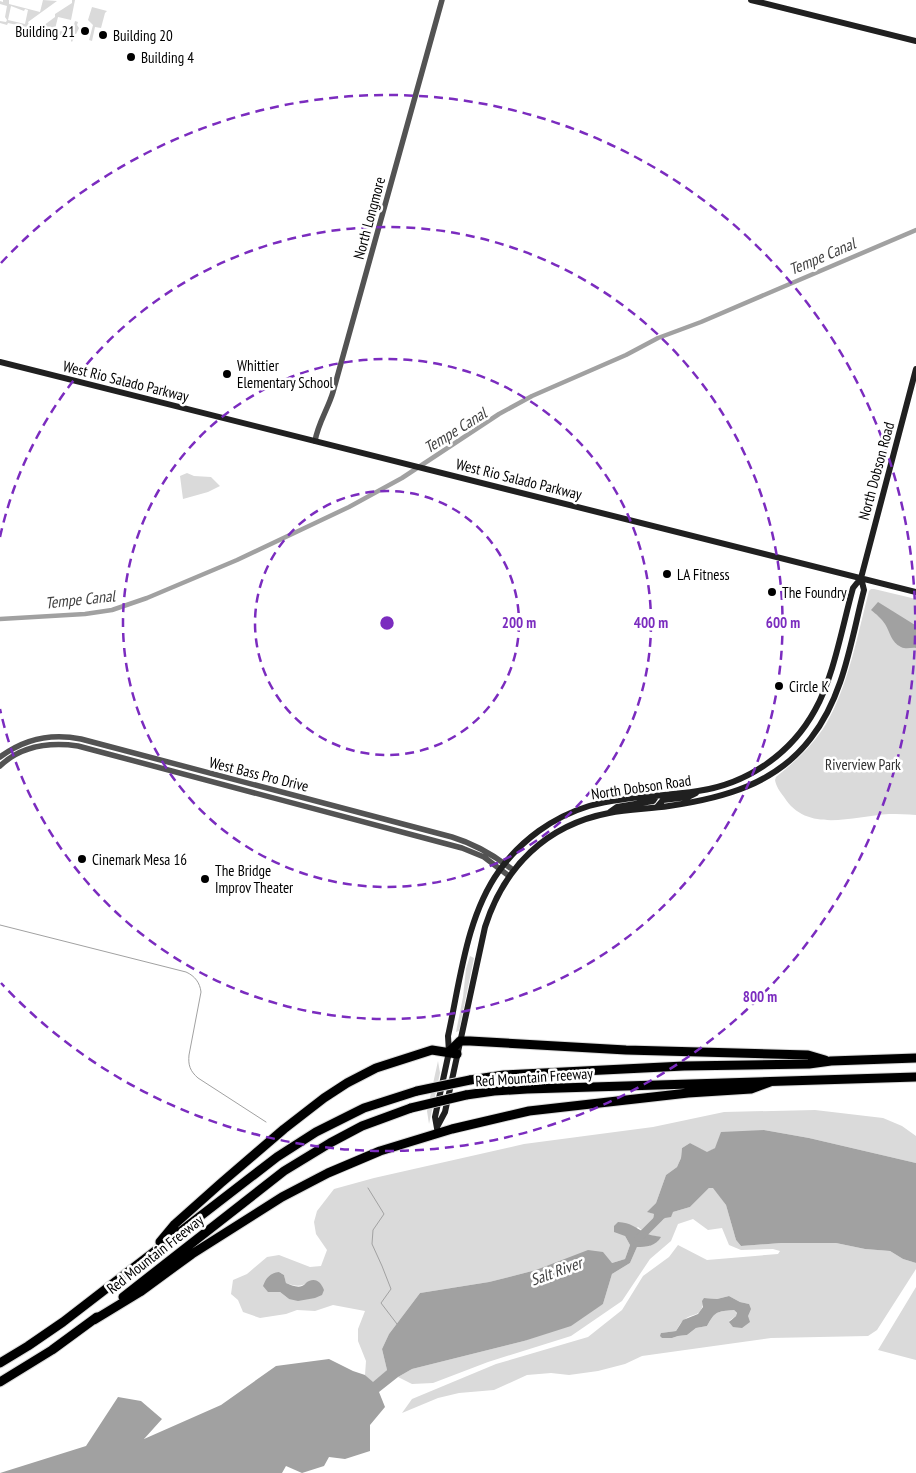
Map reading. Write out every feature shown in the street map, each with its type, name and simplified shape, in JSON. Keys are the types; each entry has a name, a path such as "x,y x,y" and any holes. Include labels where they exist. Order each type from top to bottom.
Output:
{"highway":[{"path":"150,1254 181,1218 284,1130 336,1090 356,1078 392,1062 432,1050 453,1053 460,1041 626,1050 808,1055 831,1061"},
{"name":"Red Mountain Freeway","path":"0,1363 63,1322 277,1157 316,1132 364,1108 417,1091 504,1075 684,1066 809,1064 831,1061 916,1058"},
{"name":"Red Mountain Freeway","path":"0,1382 52,1350 94,1320 284,1170 330,1142 362,1126 411,1108 466,1095 527,1088 916,1077"},
{"path":"94,1320 140,1292 192,1254 299,1188 328,1173 380,1151 437,1130 535,1110 679,1094 751,1089 770,1082"}],"main road":[{"path":"751,0 916,41"},
{"name":"West Rio Salado Parkway","path":"0,362 916,592"},
{"name":"North Dobson Road","path":"460,1041 485,926 516,851 532,835 565,815 590,806 699,791 727,784 755,771 772,760 791,744 804,729 825,689 852,588 861,578 916,369"},
{"name":"North Dobson Road","path":"437,1130 435,1117 453,1053 448,1036 480,904 507,870 558,832 580,821 610,813 707,800 730,794 778,769 795,756 825,718 840,682 864,590 861,578"},
{"path":"657,807 663,800 688,797 699,791"},
{"path":"610,813 617,807 653,801 657,796"}],"street":[{"name":"North Longmore","path":"315,441 318,427 328,408 333,392 442,0"},
{"name":"West Bass Pro Drive","path":"0,757 6,752 30,741 55,736 76,738 452,837 480,848 507,870"},
{"name":"West Bass Pro Drive","path":"0,766 32,747 52,744 78,746 451,845 484,858 507,870"}],"green space":[{"path":"3,0 9,0 9,4 40,12 43,0 57,1 28,22 29,25 23,30 21,29 22,26 0,23 0,21 6,22 7,20 5,17 7,6 0,4 0,1 3,2","holes":["11,6 24,11 25,9 28,10 25,24 8,20"]},
{"path":"72,0 75,0 71,20 58,17 55,29 57,32 61,31 71,36 75,21 78,22 79,28 72,42 71,38 41,30 40,33 35,32 55,17 55,14 72,3"},
{"path":"92,7 107,11 101,28 95,27 92,41 89,40 93,25 88,20"},
{"path":"187,473 194,476 211,477 220,486 208,492 183,499 180,476"},
{"name":"Riverview Park","path":"871,589 916,599 916,815 889,814 832,820 805,816 794,808 780,791 775,780 816,739 834,709 846,677"},
{"path":"470,956 474,958 459,1031 456,1032 466,969"},
{"path":"438,1061 440,1073 429,1124 427,1111"},
{"path":"815,1110 883,1118 902,1126 916,1136 916,1163 809,1138 764,1130 715,1148 707,1153 690,1143 682,1148 681,1158 677,1167 666,1175 656,1203 648,1212 654,1214 653,1226 673,1212 690,1207 709,1188 714,1188 726,1205 736,1240 741,1246 781,1243 836,1243 865,1249 890,1251 903,1259 916,1263 916,1269 877,1330 868,1336 771,1338 642,1356 625,1364 598,1371 569,1375 551,1373 527,1375 494,1390 459,1393 438,1398 402,1413 412,1399 496,1364 588,1337 622,1310 643,1276 669,1257 678,1245 707,1260 778,1254 780,1251 773,1249 741,1250 729,1245 722,1228 708,1230 693,1219 678,1224 671,1241 650,1259 622,1301 571,1336 488,1362 433,1383 412,1384 398,1377 412,1369 524,1341 603,1304 612,1274 630,1263 637,1247 650,1246 646,1234 638,1227 625,1236 630,1245 625,1259 612,1263 536,1270 489,1282 420,1293 389,1334 382,1349 387,1370 373,1383 365,1375 366,1361 358,1341 358,1329 365,1311 333,1305 315,1311 297,1310 286,1314 260,1318 243,1312 238,1300 231,1294 233,1280 247,1274 267,1257 279,1255 310,1267 321,1266 327,1250 316,1234 314,1222 317,1211 334,1189 524,1144 653,1127 724,1112","holes":["279,1272 284,1275 286,1283 296,1286 310,1281 289,1299 280,1292","729,1296 749,1304 748,1316 729,1321 737,1314 734,1310 720,1312 715,1314 707,1326 696,1328 687,1335 672,1338 661,1333 676,1331 681,1323 701,1310 704,1298 717,1299"]},
{"path":"916,1287 916,1360 878,1350"}],"water":[{"path":"878,602 916,625 916,648 903,648 895,642 884,622 871,610"},
{"path":"764,1130 809,1138 916,1163 916,1263 903,1259 890,1251 865,1249 836,1243 781,1243 741,1246 736,1240 726,1205 713,1188 709,1188 690,1207 673,1212 671,1217 665,1218 652,1227 654,1214 647,1212 656,1203 666,1175 677,1167 681,1158 682,1148 690,1143 707,1152 715,1148 721,1132"},
{"path":"618,1222 630,1224 647,1234 661,1237 651,1245 637,1247 630,1263 612,1274 603,1304 571,1326 524,1341 412,1369 398,1377 379,1392 385,1407 370,1425 370,1451 345,1459 329,1457 324,1466 302,1473 286,1466 282,1473 0,1473 86,1446 118,1397 141,1401 162,1419 144,1439 221,1405 276,1366 329,1359 365,1375 373,1382 387,1370 382,1349 389,1334 420,1293 489,1282 536,1270 588,1250 603,1252 612,1263 625,1259 630,1245 625,1236 614,1232 614,1226"},
{"path":"279,1272 284,1275 286,1283 294,1286 303,1286 312,1280 320,1283 324,1290 322,1295 298,1301 289,1299 280,1292 268,1292 263,1286 269,1276"},
{"path":"729,1296 749,1304 751,1309 748,1316 750,1322 742,1328 733,1327 729,1322 736,1316 737,1313 734,1310 718,1313 707,1326 696,1328 687,1335 672,1338 662,1338 660,1336 661,1333 676,1331 683,1320 698,1314 703,1307 702,1301 704,1298 717,1299"}],"waterway":[{"name":"Tempe Canal","path":"0,619 85,614 112,610 147,598 237,560 349,507 402,478 499,414 532,396 626,355 658,338 701,322 916,230"},
{"path":"0,925 186,972 192,976 200,986 201,992 189,1055 191,1070 198,1078 266,1122"},
{"path":"368,1188 384,1214 373,1230 372,1244 391,1289 381,1303 397,1324"},
{"name":"Salt River","path":"639,1238 659,1218"}],"place":[{"name":"Building 21","path":"85,31"},
{"name":"Building 20","path":"103,35"},
{"name":"Building 4","path":"131,57"},
{"name":"Whittier Elementary School","path":"227,374"},
{"name":"LA Fitness","path":"667,574"},
{"name":"The Foundry","path":"772,592"},
{"name":"Circle K","path":"779,686"},
{"name":"Cinemark Mesa 16","path":"82,859"},
{"name":"The Bridge Improv Theater","path":"205,879"}]}
